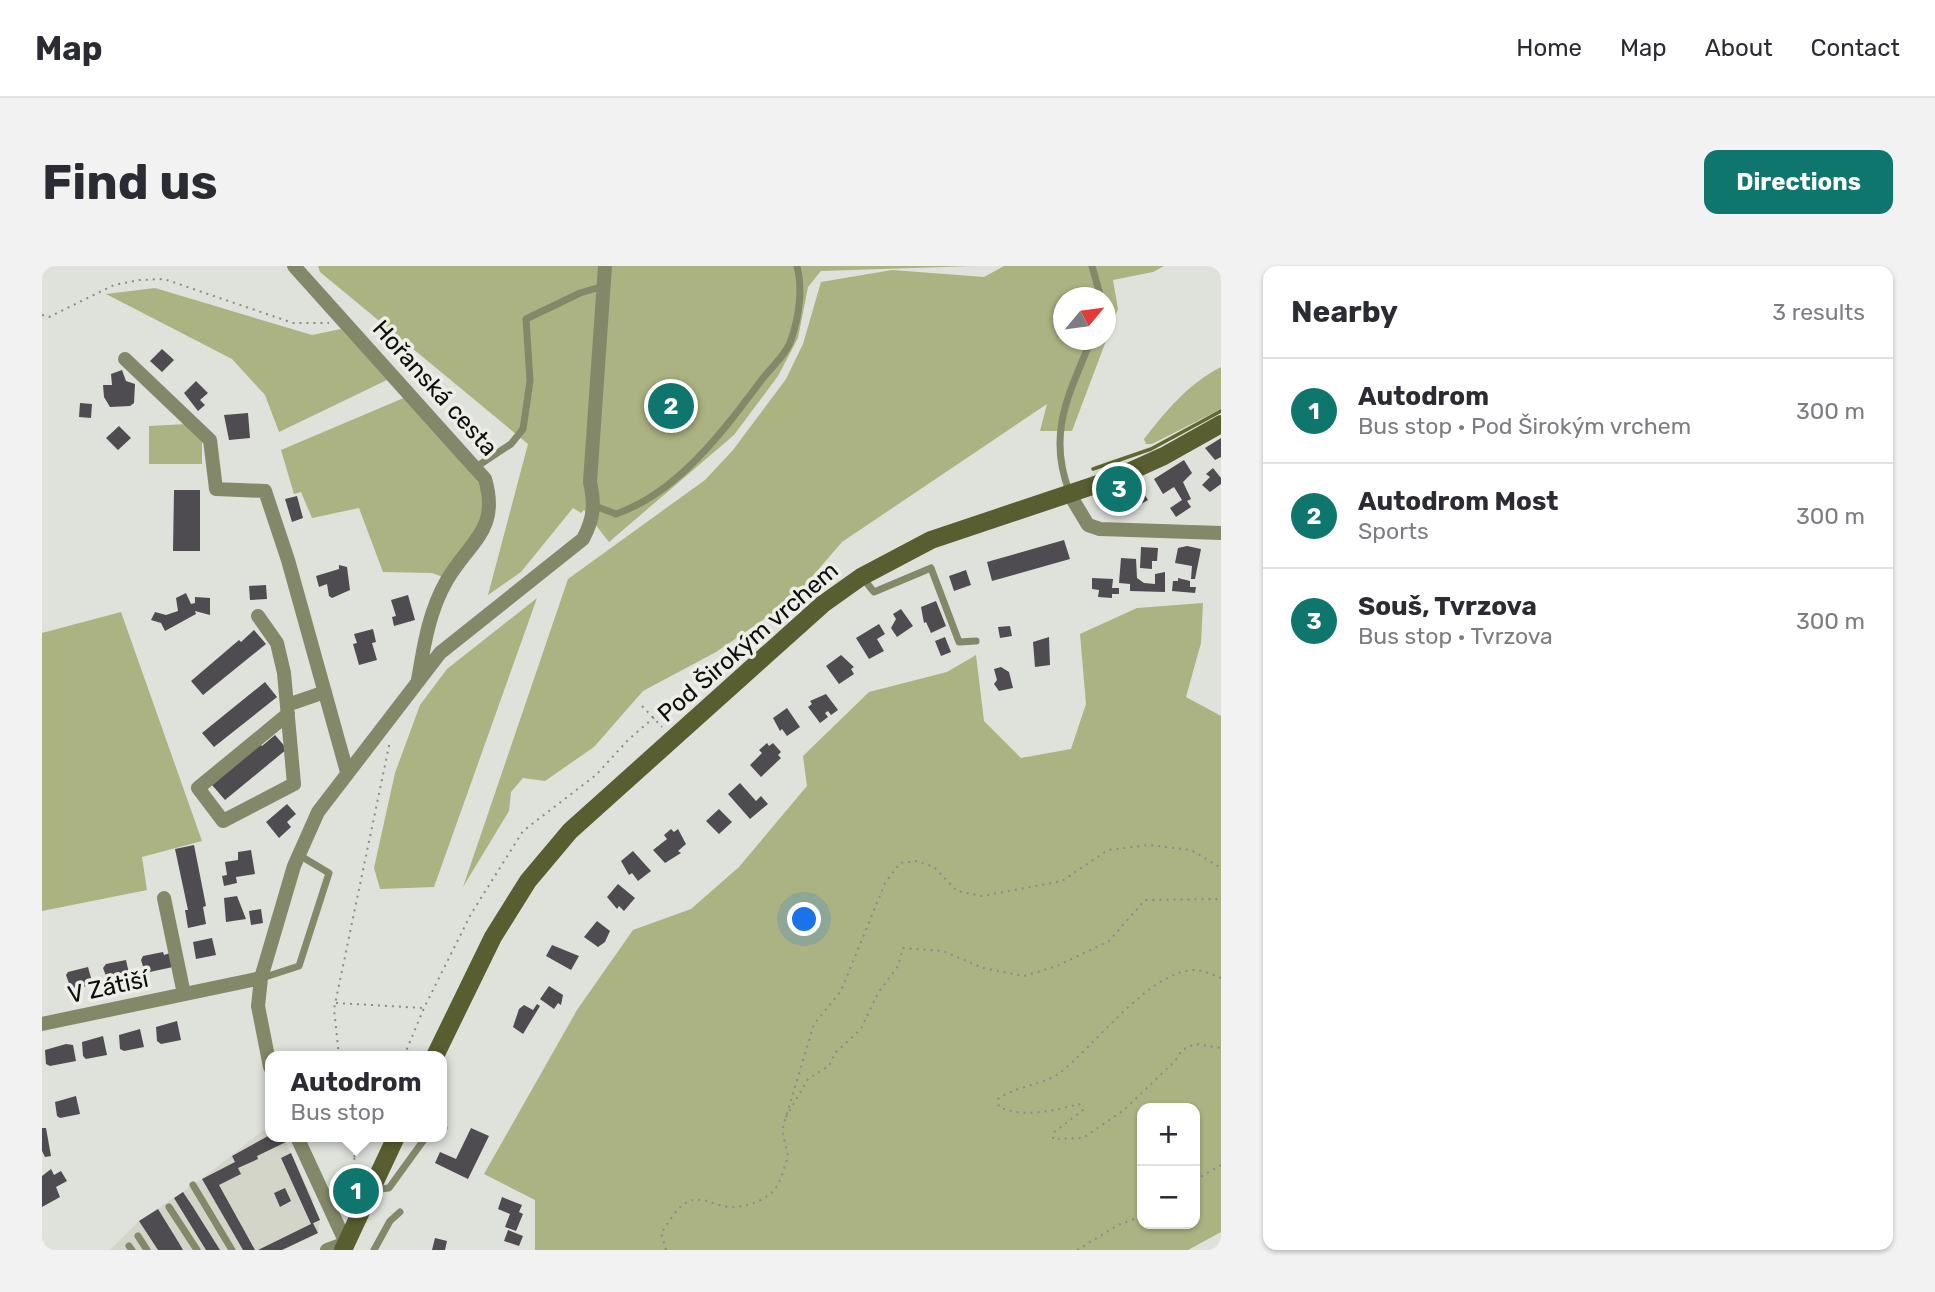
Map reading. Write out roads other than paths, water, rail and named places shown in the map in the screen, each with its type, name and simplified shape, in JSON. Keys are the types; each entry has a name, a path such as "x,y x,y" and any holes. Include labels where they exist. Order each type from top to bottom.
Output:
{"street":[{"path":"417,685 440,653 583,539 592,522 595,506 590,482 605,266"},
{"name":"Hořanská cesta","path":"267,1051 258,1006 261,978 299,855 318,812 417,685 429,622 448,580 488,522 491,499 485,479 476,467 301,269"},
{"path":"125,359 210,440 216,489 265,491 288,560 347,772"},
{"name":"Pod Širokým vrchem","path":"437,1051 493,937 528,881 570,831 823,604 861,577 931,540 1070,495 1160,458 1221,424"},
{"path":"1070,495 1088,525 1100,528 1221,533"},
{"path":"258,616 277,643 287,709 294,784 223,821 198,788 287,709 325,692"},
{"name":"V Zátiší","path":"164,898 184,994"},
{"name":"V Zátiší","path":"42,1024 261,978"},
{"path":"299,1142 344,1247"},
{"path":"344,1247 394,1142"},
{"path":"327,1250 344,1247"}],"lane":[{"path":"595,506 616,514 639,506 673,480 714,440 791,342 799,309 797,266"},
{"path":"1092,266 1098,287"},
{"path":"476,467 511,444 523,429 530,381 526,319 580,293 604,286"},
{"path":"1070,495 1058,456 1059,431 1087,350"},
{"path":"861,577 874,592 931,568 959,642 976,641"},
{"path":"261,978 299,966 329,873 299,855"},
{"path":"370,1190 389,1188 422,1142"},
{"path":"193,1185 232,1250"},
{"path":"169,1207 197,1250"},
{"path":"374,1250 390,1221 400,1212"},
{"path":"138,1236 147,1250"}],"waterway":[{"path":"1093,469 1151,449 1221,411"}],"place":[{"name":"Autodrom Most","path":"671,406"},
{"name":"Souš, Tvrzova","path":"1119,489"},
{"name":"Autodrom","path":"356,1191"}]}
